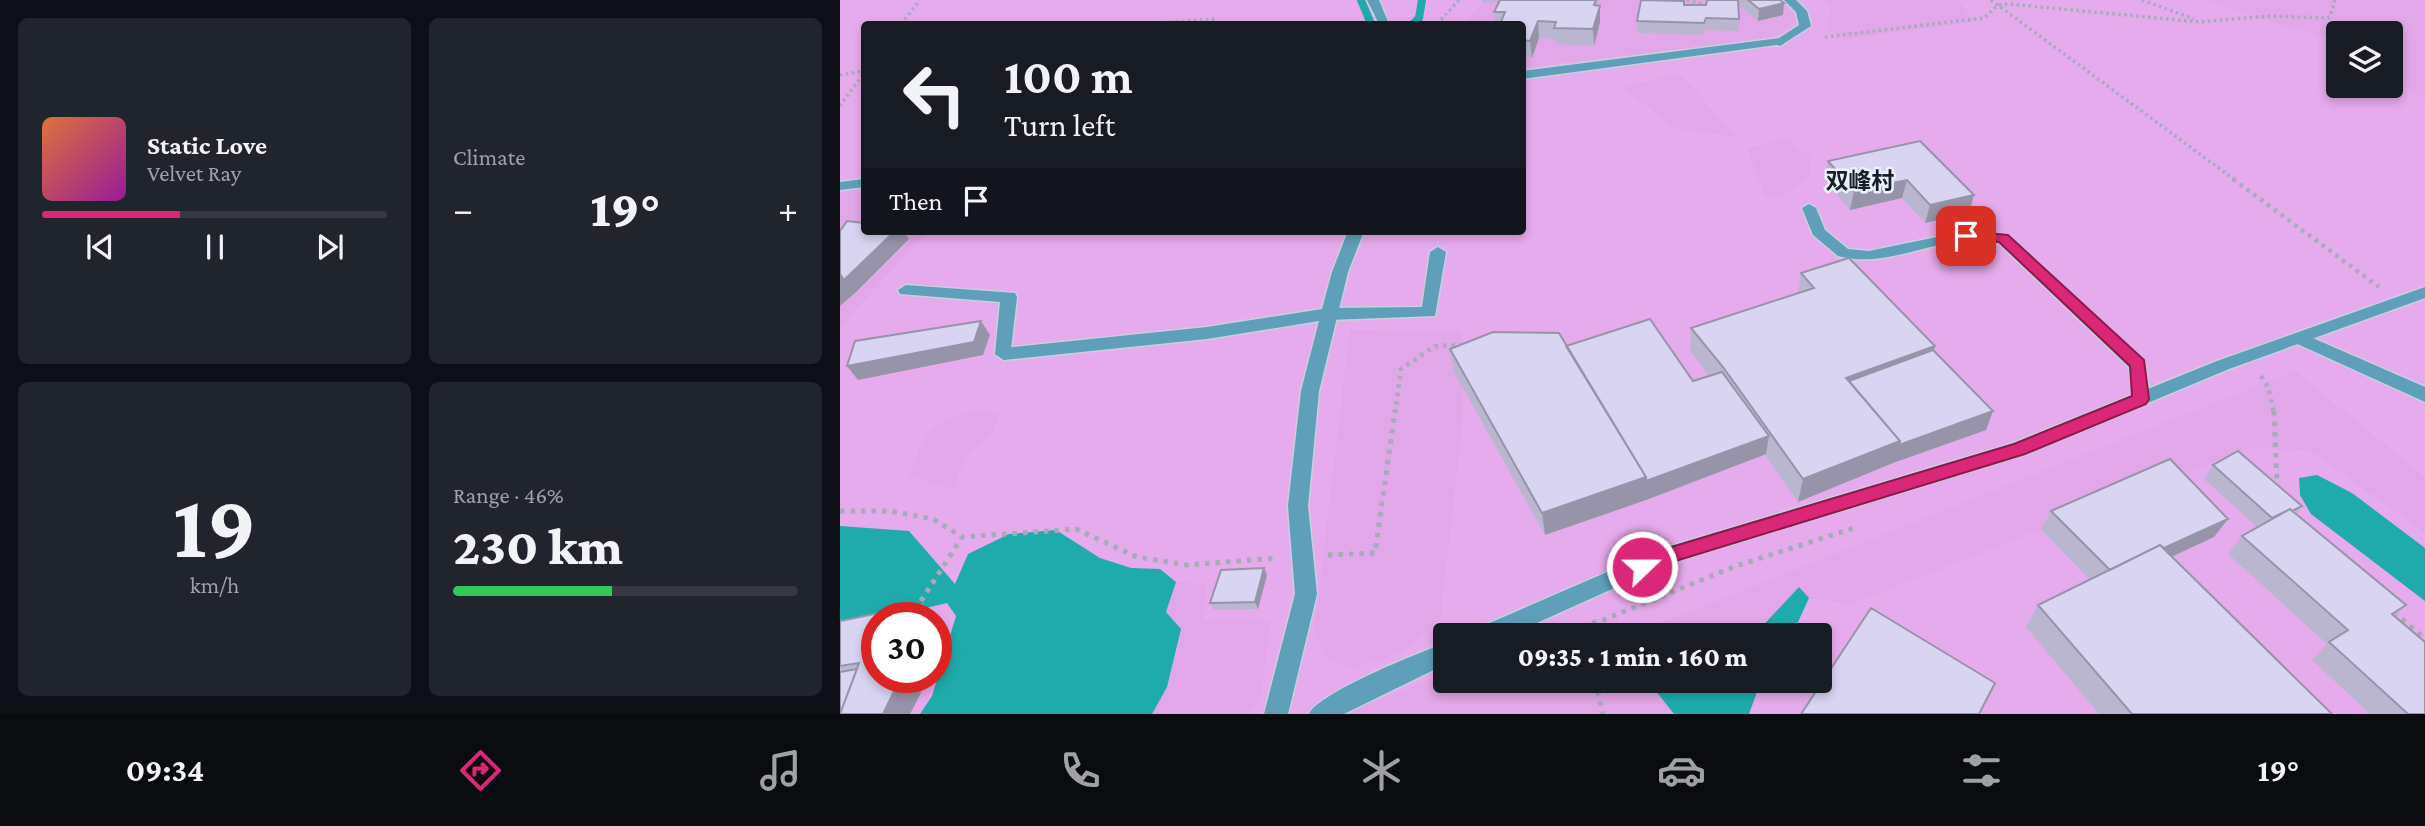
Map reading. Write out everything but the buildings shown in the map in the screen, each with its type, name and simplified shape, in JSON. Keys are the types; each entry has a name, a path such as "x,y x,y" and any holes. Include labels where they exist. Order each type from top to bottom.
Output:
{"street":[{"path":"1373,0 1383,21"},
{"path":"1526,74 1780,42 1787,35 1805,26 1801,11 1790,0"},
{"path":"840,186 861,183"},
{"path":"1809,208 1818,232 1844,253 1869,256 1966,236 2003,238 2138,365 2141,399"},
{"path":"1276,714 1306,594 1298,506 1310,391 1340,272 1354,235"},
{"path":"906,290 1010,297 1004,354 1207,332 1329,314 1429,312 1438,252"},
{"path":"1513,623 1665,556 2019,449 2245,358 2425,292"},
{"path":"2299,338 2425,395"},
{"path":"1321,714 1366,689 1433,659"}],"path":[{"path":"903,21 920,0"},
{"path":"1440,21 1459,0"},
{"path":"1687,0 1706,5"},
{"path":"1991,0 2398,301"},
{"path":"2142,0 2200,22"},
{"path":"1780,42 1984,18 1998,5 2200,22 2271,16 2327,18 2330,17 2335,0"},
{"path":"1187,21 1215,19"},
{"path":"840,75 861,72"},
{"path":"840,106 861,76"},
{"path":"840,511 890,511 933,519 962,537 1076,529 1137,557 1187,565 1375,552 1401,369 1435,346 1473,345"},
{"path":"2245,358 2269,385 2276,484 2283,494"},
{"path":"921,601 962,537"},
{"path":"2384,603 2425,639"},
{"path":"1598,693 1603,714"}],"shaded area":[{"path":"840,0 2425,0 2425,714 840,714"},
{"path":"1483,0 1779,0 1793,13 1795,22 1770,39 1526,67 1526,21 1467,21"},
{"path":"1825,0 1957,0 1975,21 1848,39 1828,30 1827,19 1831,8"},
{"path":"2208,0 2425,0 2425,100 2403,84 2403,21 2326,21 2326,37 2258,18"},
{"path":"1680,74 1737,137 1674,128 1622,87"},
{"path":"1787,139 1810,157 1810,177 1783,195 1766,198 1747,148"},
{"path":"861,189 861,235 924,235 840,327 840,192"},
{"path":"1350,330 1462,332 1463,421 1440,620 1433,623 1433,626 1402,652 1352,668 1328,659 1314,634"},
{"path":"2295,371 2425,477 2425,533 2309,450 2248,448 1851,604 1809,598 1799,587 1765,623 1661,623"},
{"path":"975,411 1000,415 990,436 965,456 953,490 909,476 920,448 931,431 947,420"},
{"path":"1176,582 1206,584 1203,620 1270,621 1261,694 1249,714 1152,714 1167,687 1166,612"},
{"path":"1433,678 1433,693 1657,693 1674,714 1349,714"}],"water":[{"path":"2317,475 2352,493 2425,548 2425,601 2311,514 2300,495 2299,478"},
{"path":"840,526 909,531 955,584 968,554 1009,534 1056,530 1100,558 1131,568 1160,569 1176,582 1166,612 1181,629 1167,687 1152,714 920,714 933,693 952,693 952,629 956,616 952,610 952,602 861,602 861,624 840,630"},
{"path":"1799,587 1809,598 1798,623 1765,623"},
{"path":"1657,693 1757,693 1749,714 1674,714"}],"waterway":[{"path":"1361,0 1370,21"},
{"path":"1416,21 1422,0"}],"district":[{"name":"双峰村","path":"1860,181"}],"route":[{"path":"1642,567 1665,556 2019,449 2141,399 2138,365 2003,238 1966,236"}]}
